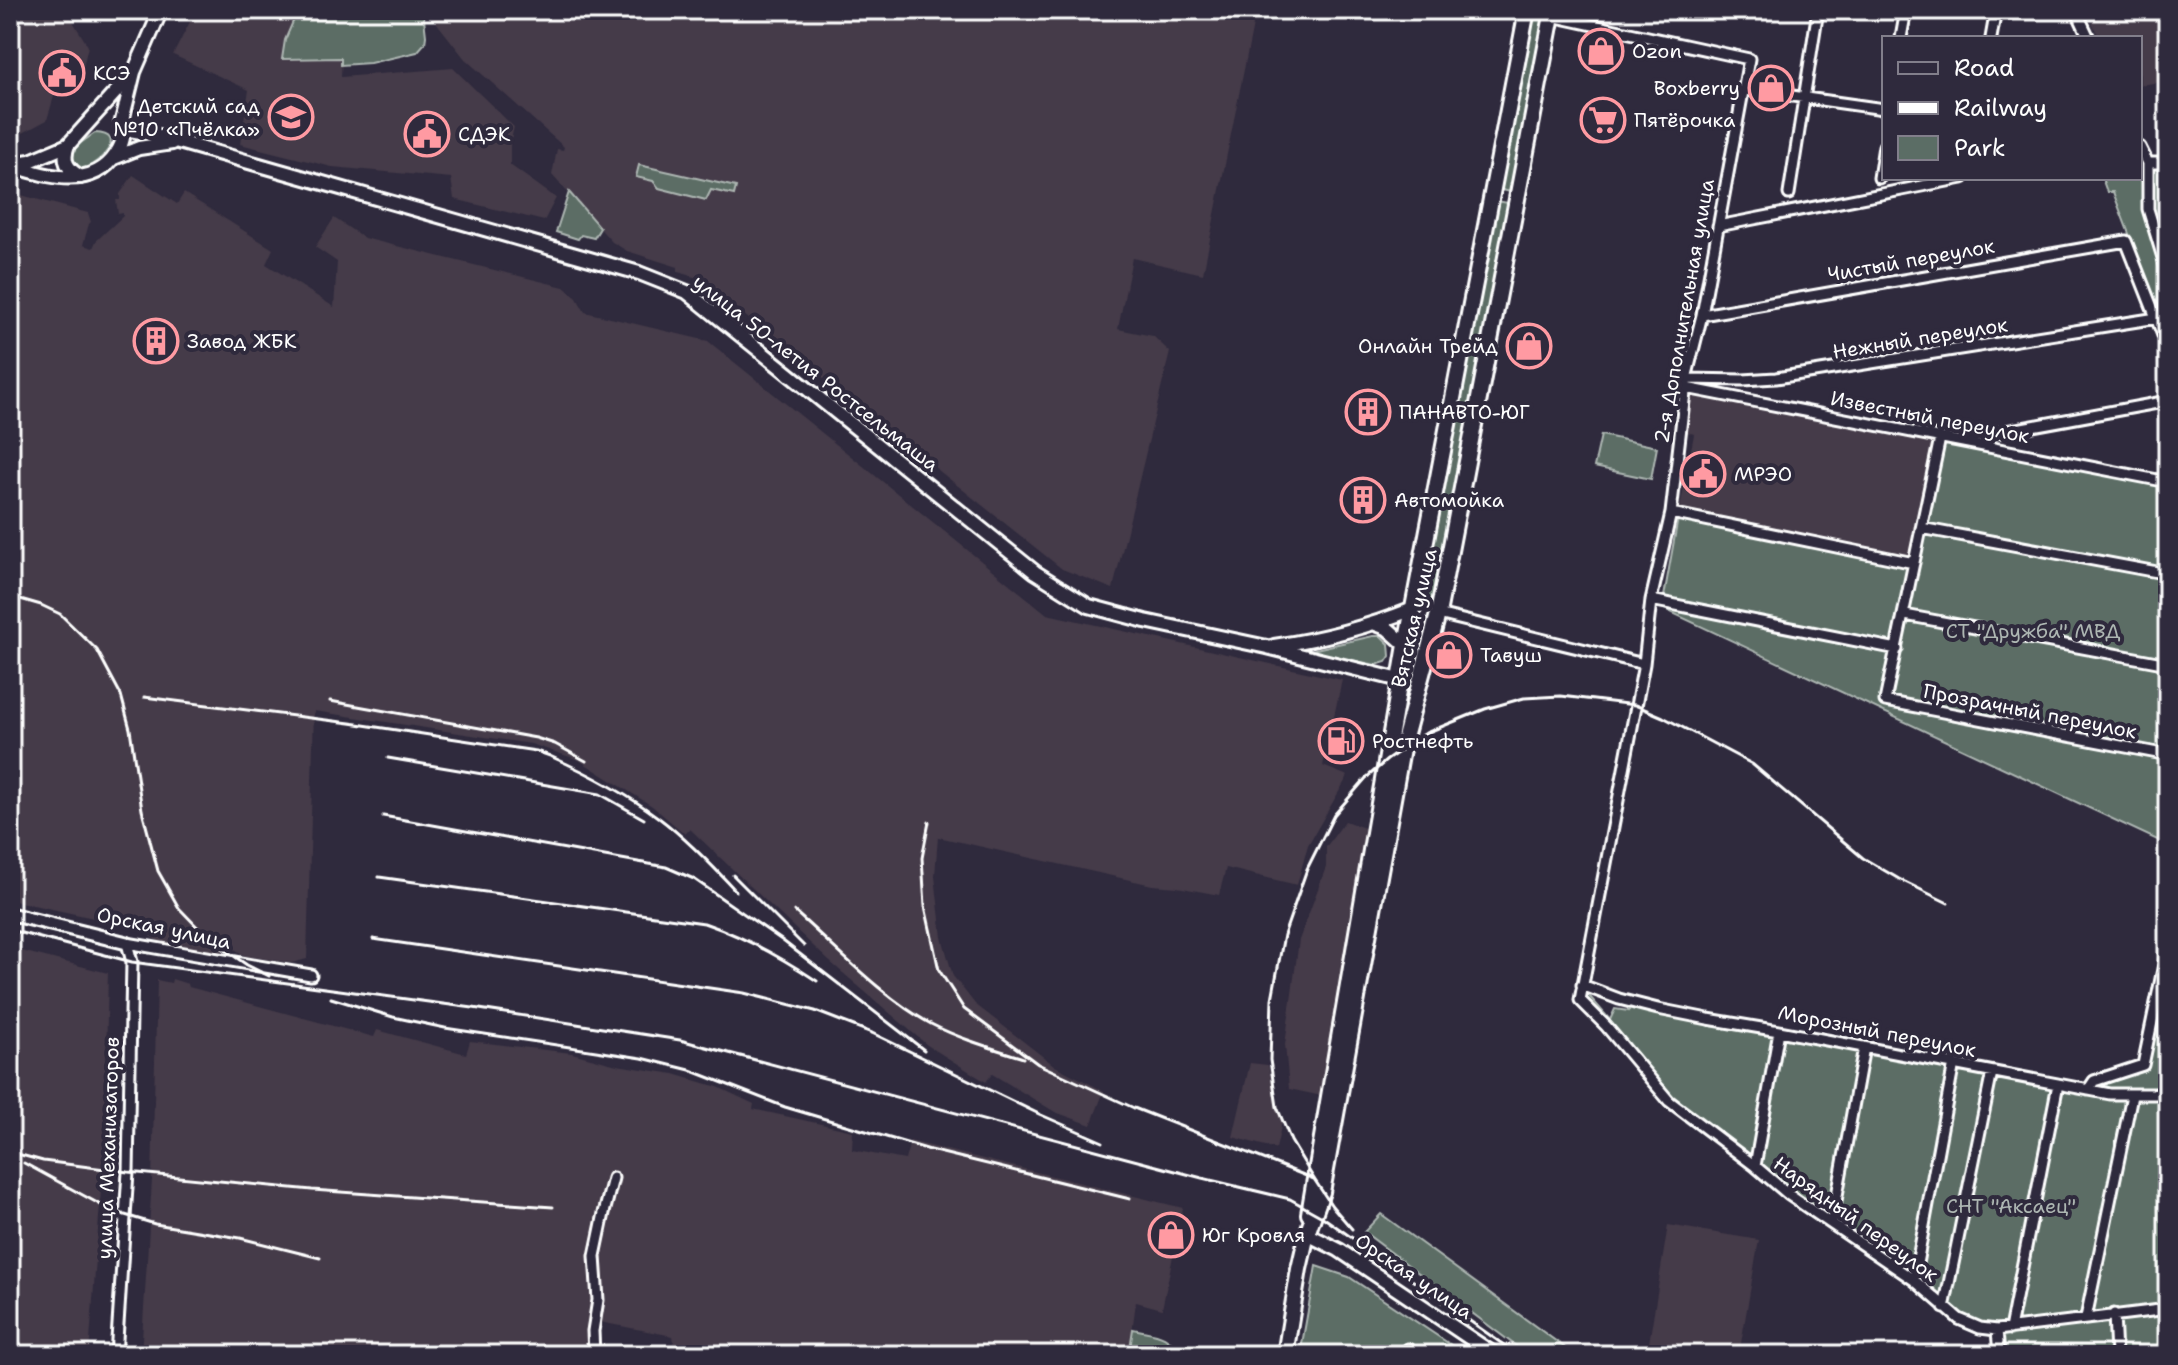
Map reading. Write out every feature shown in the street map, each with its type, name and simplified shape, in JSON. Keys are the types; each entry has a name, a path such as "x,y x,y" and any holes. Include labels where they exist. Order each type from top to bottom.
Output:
{"main road":[{"path":"114,158 123,140 134,72 161,10"},
{"name":"Вятская улица","path":"1307,1234 1310,1199 1406,645 1527,10"},
{"name":"Вятская улица","path":"1285,1355 1299,1269 1322,1192 1402,749 1438,614 1553,13"},
{"path":"10,165 30,161 68,145 134,72"},
{"path":"90,122 105,119 123,127"},
{"name":"улица 50-летия Ростсельмаша","path":"123,127 639,273 687,292 1022,562 1089,606 1400,680"},
{"path":"10,165 55,178 81,177 96,173 114,158 139,148 174,142"},
{"path":"68,145 67,166 81,177"},
{"path":"1492,193 1502,201 1516,196"},
{"path":"1267,647 1309,641 1376,624 1413,609 1438,614"},
{"path":"1376,624 1387,628 1425,665"},
{"path":"1400,680 1420,685"},
{"name":"Орская улица","path":"1307,1234 1339,1250 1495,1355"}],"street":[{"path":"1789,194 1818,10"},
{"path":"1901,36 1906,10"},
{"path":"1991,36 1996,10"},
{"path":"2076,10 2088,36"},
{"name":"2-я Дополнительная улица","path":"1553,13 1749,59 1687,383 1671,513 1651,600 1644,664 1580,1000"},
{"path":"1743,89 1882,109"},
{"path":"2142,151 2148,163 2148,209 2168,274"},
{"path":"1879,178 1882,159"},
{"path":"2148,163 2165,163"},
{"path":"1718,226 1953,180"},
{"name":"Чистый переулок","path":"1702,315 2126,241 2157,318"},
{"path":"2157,318 2168,348"},
{"name":"Нежный переулок","path":"1687,383 1776,378 2157,318"},
{"name":"Известный переулок","path":"1687,383 1940,438 2168,482"},
{"path":"1970,443 1973,437 2168,401"},
{"path":"1651,600 1897,649 1940,438"},
{"path":"1671,513 1914,563"},
{"path":"1921,528 2168,574"},
{"path":"1438,614 1644,664"},
{"path":"1905,615 2168,664"},
{"name":"Прозрачный переулок","path":"1897,649 1885,701 2168,755"},
{"name":"Орская улица","path":"10,914 127,943 311,975"},
{"name":"улица Механизаторов","path":"116,1355 128,1157 132,962 127,943"},
{"path":"2088,1090 2094,1081 2143,1065 2168,945"},
{"name":"Морозный переулок","path":"1582,985 1658,1009 2088,1090 2110,1094 2168,1094"},
{"name":"Нарядный переулок","path":"1580,1000 1669,1101 1789,1195 1914,1280 1959,1319 1980,1328 1997,1330 2168,1309"},
{"path":"1755,1166 1779,1031"},
{"path":"1832,1223 1864,1047"},
{"path":"1914,1280 1954,1063"},
{"path":"1944,1308 1992,1072"},
{"path":"2010,1329 2058,1084"},
{"path":"2086,1318 2132,1095"},
{"path":"594,1355 593,1331 598,1300 595,1256 613,1178"},
{"path":"2114,1314 2116,1355"},
{"path":"1997,1330 1999,1355"}],"shaded area":[{"path":"10,10 66,10 88,46 80,80 68,87 57,86 47,120 10,140"},
{"path":"196,10 298,10 285,40 342,58 341,77 453,68 514,127 510,165 556,198 544,221 454,199 451,178 332,167 240,144 249,90 173,55"},
{"path":"428,10 1256,10 1203,274 1132,258 1118,329 1153,336 1170,352 1113,589 1062,569 709,287 710,282 678,272 678,267 627,251 612,242 552,175 557,149 563,150 564,147 465,59"},
{"path":"2086,10 2168,10 2168,81 2142,85 2142,36 2098,36"},
{"path":"133,175 177,204 184,193 273,249 266,264 334,307 337,262 315,247 334,218 364,238 564,287 577,298 585,312 708,341 1047,614 1342,680 1323,766 1348,776 1308,845 1297,885 1226,868 1219,895 1152,885 938,837 935,876 942,937 953,976 975,1004 1055,1066 1104,1091 1091,1125 1055,1112 992,1074 986,1082 927,1045 829,961 690,829 685,834 652,806 579,760 531,744 314,711 307,959 292,963 245,956 233,948 221,952 188,949 161,943 135,927 10,900 10,192 88,213 91,222 83,245 93,248 96,241 123,216 123,213 118,214 116,200 120,200 120,194"},
{"path":"1692,391 1939,443 1915,565 1678,518 1694,434 1686,432"},
{"path":"1345,821 1370,830 1322,1096 1289,1089 1285,1045 1299,940 1326,867 1326,847"},
{"path":"10,948 108,973 104,1149 89,1355 10,1355"},
{"path":"172,979 189,987 374,1037 377,1030 466,1054 470,1041 572,1053 617,1065 674,1074 718,1087 754,1104 753,1109 853,1131 852,1150 905,1160 910,1141 1183,1208 1162,1309 1136,1302 1129,1355 699,1355 701,1348 674,1343 673,1336 594,1321 595,1355 141,1355 152,1180 157,980 171,983"},
{"path":"1250,1063 1268,1065 1282,1122 1276,1149 1233,1137"},
{"path":"1668,1225 1759,1240 1739,1355 1647,1355"}],"green space":[{"path":"298,10 423,10 425,43 417,52 370,63 341,65 341,58 282,59 285,40"},
{"path":"1533,10 1546,10 1510,192 1499,189"},
{"path":"95,133 105,135 110,139 110,144 102,157 80,170 71,164 72,149"},
{"path":"2142,162 2168,165 2168,336 2113,192 2107,192 2103,180 2142,180"},
{"path":"639,165 736,187 734,195 711,190 706,200 659,188 653,181 636,177"},
{"path":"569,192 600,228 594,238 581,235 578,239 556,232"},
{"path":"1497,201 1508,203 1436,599 1432,606 1422,605 1421,599"},
{"path":"1601,435 1657,447 1651,479 1594,467"},
{"name":"СТ \"Дружба\" МВД","path":"1939,443 2168,487 2168,845 1662,608 1678,518 1915,564"},
{"path":"1381,636 1389,644 1390,656 1386,662 1376,665 1311,652 1311,650"},
{"name":"СНТ \"Аксаец\"","path":"2168,917 2168,1355 1998,1355 1996,1338 1960,1324 1831,1224 1694,1124 1582,999 1584,990 1610,1020 1615,1009 1629,1011 1630,1004 2101,1098 2108,1082 2139,1064"},
{"path":"1381,1214 1575,1355 1528,1355 1364,1232"},
{"path":"1316,1266 1349,1277 1466,1355 1300,1355"},
{"path":"1133,1329 1166,1338 1179,1355 1129,1355"}],"railway":[{"path":"10,596 60,614 97,650 121,695 130,729 142,810 158,871 179,908 208,938 269,976"},
{"path":"1352,1229 1314,1179 1291,1141 1277,1107 1270,1060 1272,999 1284,935 1307,869 1334,815 1366,778 1426,733 1485,709 1524,698 1561,696 1635,705 1752,764 1863,858 1948,903"},
{"path":"144,697 536,751 592,776 646,809 689,843 736,891"},
{"path":"330,701 536,738 555,744 586,761"},
{"path":"388,758 600,794 644,819"},
{"path":"383,816 666,867 694,879 783,941 924,1050"},
{"path":"929,822 922,858 925,906 939,970 964,1009 1038,1064 1134,1108 1314,1179"},
{"path":"733,875 804,946"},
{"path":"379,877 704,923 762,948 817,981"},
{"path":"794,911 877,986 913,1013 953,1034 1023,1058"},
{"path":"10,930 132,962 473,1008 680,1040 1290,1199 1324,1218 1518,1355"},
{"path":"373,939 744,993 815,1011 872,1033 1103,1142"},
{"path":"331,998 393,1017 445,1028 642,1058 690,1070 785,1107 930,1150 1130,1199"},
{"path":"10,1152 43,1161 128,1172 312,1190 553,1207"},
{"path":"24,1163 125,1215 320,1258"}],"place":[{"name":"Ozon","path":"1601,51"},
{"name":"КСЭ","path":"62,73"},
{"name":"Boxberry","path":"1771,88"},
{"name":"Детский сад №10 «Пчёлка»","path":"291,117"},
{"name":"Пятёрочка","path":"1603,120"},
{"name":"СДЭК","path":"427,134"},
{"name":"Завод ЖБК","path":"156,341"},
{"name":"Онлайн Трейд","path":"1529,346"},
{"name":"ПАНАВТО-ЮГ","path":"1368,412"},
{"name":"МРЭО","path":"1703,474"},
{"name":"Автомойка","path":"1363,500"},
{"name":"Тавуш","path":"1449,655"},
{"name":"Ростнефть","path":"1341,741"},
{"name":"Юг Кровля","path":"1171,1235"}]}
